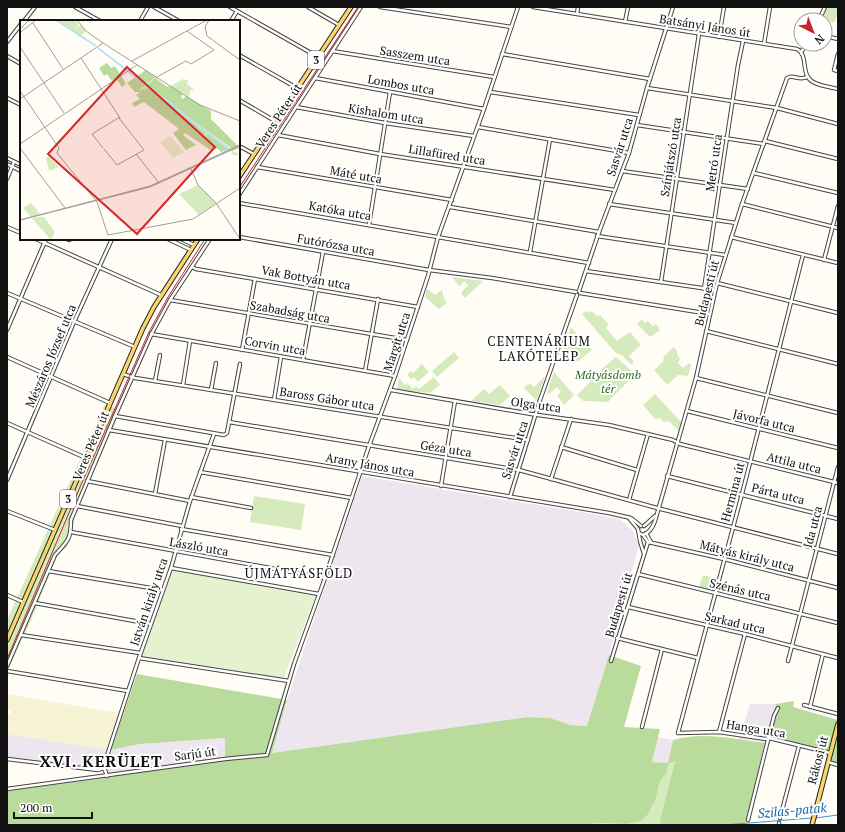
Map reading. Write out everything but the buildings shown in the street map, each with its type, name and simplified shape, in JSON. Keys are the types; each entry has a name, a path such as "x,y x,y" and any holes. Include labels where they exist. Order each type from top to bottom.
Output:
{"main road":[{"name":"Veres Péter út","path":"240,175 350,7"},
{"name":"Veres Péter út","path":"7,640 149,316 197,240"},
{"name":"Rákosi út","path":"812,825 838,724"}],"street":[{"path":"25,20 35,7"},
{"path":"75,7 98,20"},
{"path":"141,20 148,7"},
{"path":"154,7 177,20"},
{"path":"230,7 318,57"},
{"path":"308,7 339,25"},
{"name":"Veres Péter út","path":"240,192 360,7"},
{"path":"380,7 511,27"},
{"name":"Margit utca","path":"267,755 289,681 369,446 391,390 418,307 438,236 450,207 478,127 518,7"},
{"name":"Batsányi János út","path":"533,7 797,49 801,53"},
{"path":"577,14 578,7"},
{"path":"625,22 628,7"},
{"name":"Sasvár utca","path":"510,497 536,414 599,232 629,153 647,88 673,7"},
{"path":"719,37 724,7"},
{"path":"764,44 770,7"},
{"path":"232,20 237,11"},
{"path":"7,42 20,25"},
{"name":"Színjátszó utca","path":"661,282 699,34"},
{"name":"Metró utca","path":"704,289 743,40"},
{"name":"Sasszem utca","path":"332,51 494,77"},
{"path":"801,53 808,77 814,83 838,89"},
{"path":"502,54 650,79"},
{"path":"7,56 20,63"},
{"path":"240,56 297,88"},
{"path":"838,56 834,70 838,71"},
{"name":"Budapesti út","path":"644,534 653,526 696,378 717,283 742,204 764,142 787,78 791,76 802,79 808,77"},
{"name":"Lombos utca","path":"315,78 484,109"},
{"path":"647,88 777,108 838,124"},
{"path":"369,225 390,92"},
{"path":"490,92 639,115"},
{"path":"7,98 20,105"},
{"path":"240,101 276,122"},
{"name":"Kishalom utca","path":"296,107 384,123 474,136"},
{"path":"636,125 727,139 764,142 838,160"},
{"path":"478,127 629,153"},
{"name":"Lillafüred utca","path":"278,135 380,154 615,190"},
{"path":"530,252 550,139"},
{"path":"240,147 254,154"},
{"path":"7,158 20,165"},
{"path":"7,179 14,162"},
{"path":"7,164 20,170"},
{"name":"Máté utca","path":"257,167 452,200"},
{"path":"622,171 748,189"},
{"path":"754,172 838,193"},
{"name":"Katóka utca","path":"240,203 589,263"},
{"path":"609,204 736,223"},
{"path":"742,204 838,228"},
{"path":"824,260 838,206"},
{"path":"450,207 599,232"},
{"path":"7,227 20,233"},
{"path":"598,236 726,255"},
{"name":"Futórózsa utca","path":"240,237 429,270 492,278 710,314"},
{"path":"731,237 838,263"},
{"path":"38,240 161,295"},
{"path":"7,330 46,240"},
{"name":"Mészáros József utca","path":"7,480 74,322 112,240"},
{"path":"170,240 191,250"},
{"path":"183,240 194,245"},
{"name":"Veres Péter út","path":"7,666 55,555 64,547 71,532 72,520 77,506 151,334 170,300 209,240"},
{"path":"304,360 323,252"},
{"name":"Hermina út","path":"678,733 759,429 803,255"},
{"name":"Vak Bottyán utca","path":"192,267 196,269 418,307"},
{"path":"586,271 715,290"},
{"path":"242,350 254,279"},
{"path":"717,283 838,314"},
{"path":"8,294 135,347"},
{"name":"Szabadság utca","path":"170,300 407,340"},
{"path":"365,371 378,300"},
{"path":"706,331 838,364"},
{"name":"Corvin utca","path":"151,334 395,376"},
{"path":"183,385 190,341"},
{"path":"155,381 160,355"},
{"path":"274,400 281,356"},
{"path":"7,357 111,403"},
{"path":"211,390 216,363"},
{"path":"115,416 224,435 227,433 240,364"},
{"name":"Baross Gábor utca","path":"123,374 155,381 528,440"},
{"path":"696,378 838,413"},
{"name":"Olga utca","path":"391,390 609,425 677,442"},
{"path":"441,486 455,401"},
{"name":"Jávorfa utca","path":"686,411 838,448"},
{"path":"551,479 571,419"},
{"name":"Géza utca","path":"229,422 519,470 658,508 838,554"},
{"path":"7,423 86,458"},
{"name":"Arany János utca","path":"109,430 209,448 628,517 643,526"},
{"name":"István király utca","path":"103,768 140,653 171,568 191,497 214,434"},
{"path":"629,500 648,434"},
{"path":"155,494 166,440"},
{"name":"Attila utca","path":"677,442 838,483"},
{"path":"561,447 637,470"},
{"name":"Ida utca","path":"788,661 838,467"},
{"path":"200,472 352,498"},
{"name":"Párta utca","path":"667,476 838,518"},
{"path":"88,481 190,501"},
{"path":"191,497 251,508"},
{"path":"77,506 182,528 333,555"},
{"path":"7,511 54,530"},
{"name":"Budapesti út","path":"638,529 655,516"},
{"path":"628,517 650,542"},
{"path":"643,526 647,529 641,542 644,554"},
{"name":"László utca","path":"71,532 325,578"},
{"name":"Budapesti út","path":"611,661 644,554 650,542"},
{"name":"Mátyás király utca","path":"650,542 838,588"},
{"path":"171,568 319,594"},
{"path":"48,571 163,590"},
{"name":"Szénás utca","path":"638,574 838,623"},
{"path":"7,595 23,602"},
{"path":"35,603 151,624"},
{"name":"Sarkad utca","path":"628,607 745,634 838,658"},
{"path":"21,634 140,653"},
{"path":"718,732 745,634"},
{"path":"618,638 698,658"},
{"path":"642,728 662,649"},
{"path":"810,707 823,654"},
{"path":"139,658 289,681"},
{"path":"7,671 128,690"},
{"path":"804,705 838,714"},
{"path":"748,820 774,716 778,708"},
{"name":"Hanga utca","path":"678,733 718,732 766,739 769,738 830,753"},
{"path":"780,818 799,746"},
{"name":"Sarjú út","path":"7,789 225,759 267,755"},
{"path":"7,759 98,770 103,768 107,776"},
{"path":"828,762 838,765"}],"shaded area":[{"path":"362,476 616,518 621,520 632,530 639,545 609,655 587,726 570,725 550,718 528,717 272,753 287,700"},
{"path":"7,694 124,714 111,750 7,734 7,714 11,715 11,710 7,709"},
{"path":"750,704 776,704 765,743 739,739"},
{"path":"7,734 111,750 140,744 225,738 225,757 105,774 103,772 7,758"},
{"path":"657,737 673,740 668,764 652,762"}],"green space":[{"path":"828,7 838,7 838,13 834,23 833,12 826,12"},
{"path":"452,277 483,281 465,298 461,293 468,285 464,281 459,286"},
{"path":"427,289 435,295 442,290 444,299 447,303 439,309 425,297"},
{"path":"587,311 589,313 592,311 597,316 600,315 609,325 606,328 617,341 630,332 641,345 629,356 634,362 631,365 623,356 616,353 582,314"},
{"path":"642,319 645,323 648,321 653,326 656,324 660,330 650,337 637,324"},
{"path":"571,327 592,350 578,361 575,361 563,349"},
{"path":"674,347 680,359 678,363 683,368 689,363 691,365 688,376 678,375 667,385 654,370 663,362 664,356"},
{"path":"454,352 459,358 437,377 432,371"},
{"name":"Mátyásdomb tér","path":"616,357 635,374 608,402 583,401 577,395 596,374"},
{"path":"422,364 429,372 418,382 414,377 411,379 407,375 411,371 413,373"},
{"path":"554,372 574,395 564,405 557,396 561,392 557,387 549,394 547,392"},
{"path":"545,376 537,401 524,388 530,383 534,387"},
{"path":"434,377 440,385 430,393 397,390 399,378 405,385 407,383 413,389 416,386 419,389"},
{"path":"500,385 510,396 500,405 471,401 484,389 489,394"},
{"path":"655,394 681,422 679,431 669,421 664,422 660,418 655,419 643,405"},
{"path":"516,400 519,404 522,401 528,407 535,401 537,403 534,412 507,408"},
{"path":"105,404 119,410 112,433 109,432 74,519 72,535 66,549 65,548 58,553 33,616 7,672 7,620"},
{"path":"254,496 305,504 301,530 250,522"},
{"path":"174,570 316,595 284,678 141,656 172,571"},
{"path":"703,575 717,579 714,590 699,587"},
{"path":"609,655 641,666 624,727 660,729 652,762 668,763 673,740 684,737 707,736 765,743 745,825 661,825 660,820 675,761 669,764 666,774 660,781 656,798 648,814 641,821 624,824 7,825 7,791 104,778 105,774 225,757 225,738 140,744 111,750 137,674 287,700 272,753 528,717 550,718 570,725 587,726"},
{"path":"794,701 793,707 838,720 838,765 831,763 833,754 767,737 776,704"},
{"path":"675,761 660,820 661,825 575,825 602,823 624,824 656,798 660,781 666,774 669,764"}],"waterway":[{"name":"Szilas-patak","path":"815,818 838,815"},
{"name":"Szilas-patak","path":"724,825 812,818"}],"tram line":[{"path":"240,186 358,7"},
{"path":"7,659 80,487 149,332 168,297 204,240"}],"district":[{"name":"CENTENÁRIUM LAKÓTELEP","path":"539,348"},
{"name":"ÚJMÁTYÁSFÖLD","path":"299,573"},
{"name":"XVI. KERÜLET","path":"101,761"}]}
